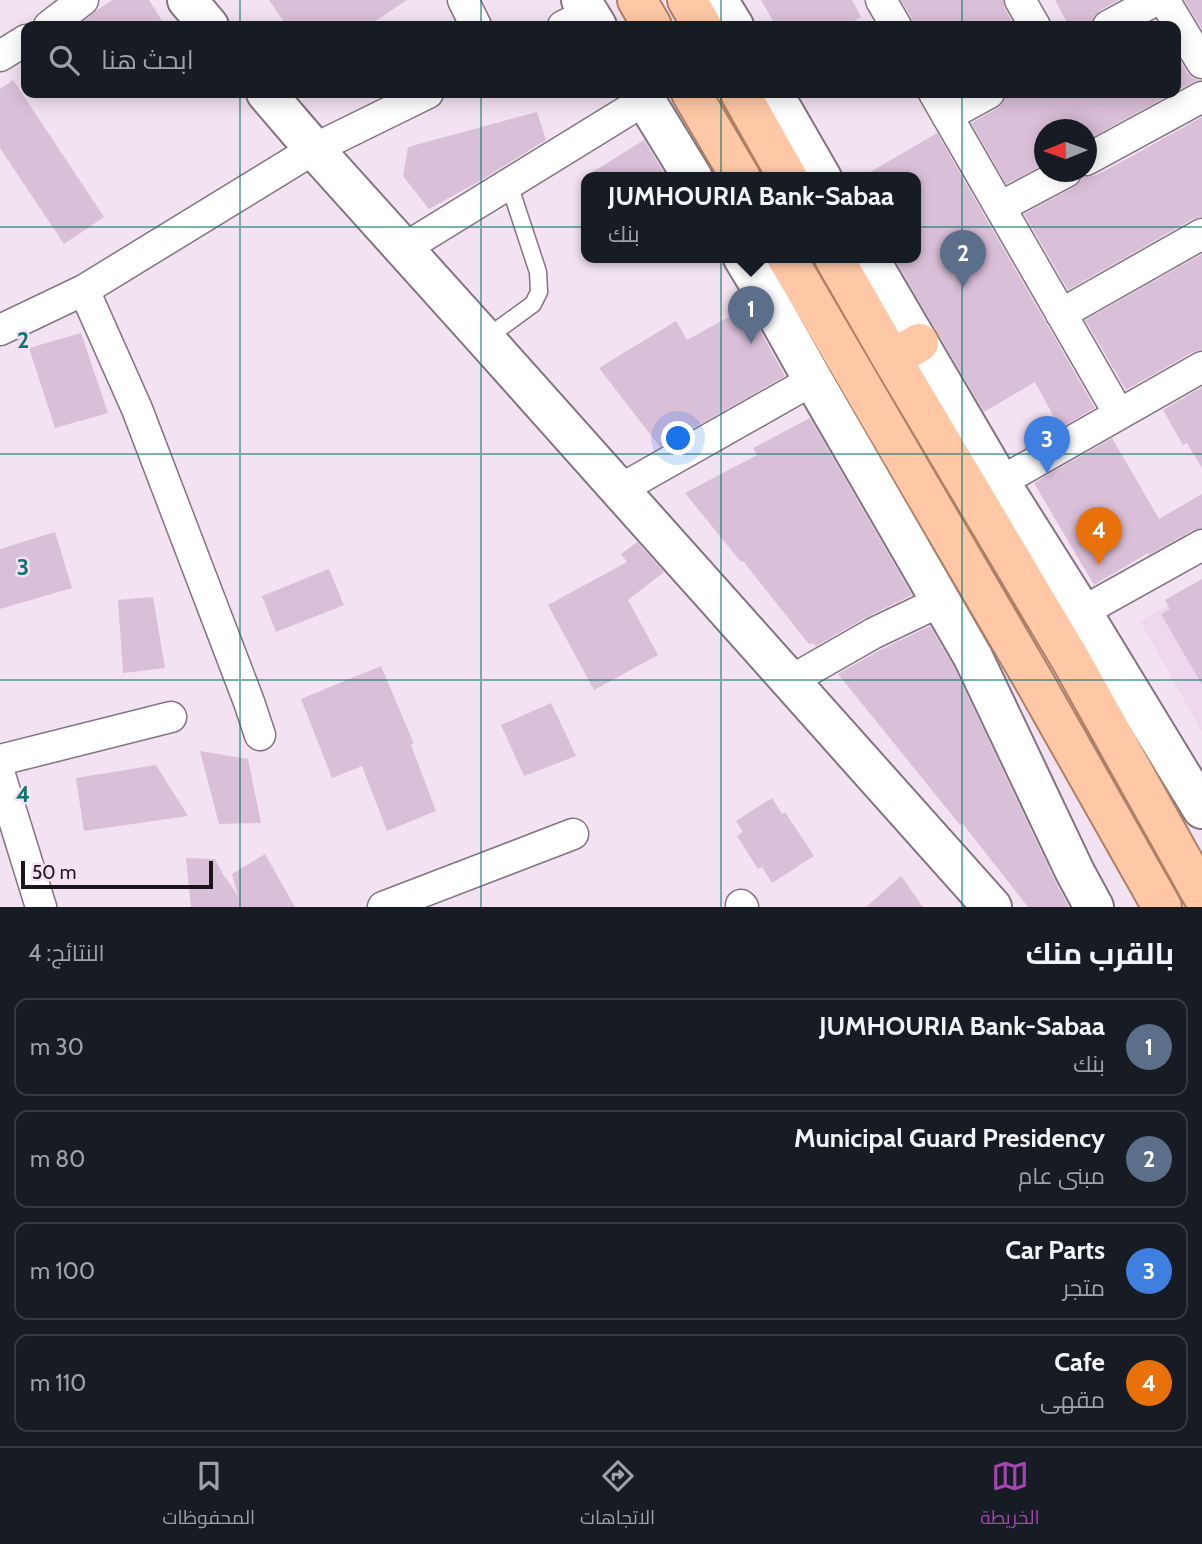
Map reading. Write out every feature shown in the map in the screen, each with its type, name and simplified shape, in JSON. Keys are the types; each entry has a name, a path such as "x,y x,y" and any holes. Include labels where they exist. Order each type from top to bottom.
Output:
{"highway":[{"path":"637,0 649,21"},
{"path":"687,0 699,21"},
{"path":"694,98 737,172"},
{"path":"743,98 785,172"},
{"path":"791,263 1162,907"},
{"path":"838,263 905,351 1072,663 1202,895"}],"street":[{"path":"56,21 83,0"},
{"path":"187,0 205,21"},
{"path":"463,0 474,21"},
{"path":"718,0 731,21"},
{"path":"881,0 893,21"},
{"path":"1020,0 1032,21"},
{"path":"1117,21 1156,0"},
{"path":"1164,0 1177,21"},
{"path":"1181,28 1202,63"},
{"path":"0,56 21,43"},
{"path":"1097,155 1202,97"},
{"path":"270,98 992,907"},
{"path":"0,330 84,290 314,149 418,98"},
{"path":"403,249 509,184 640,98"},
{"path":"644,98 689,172"},
{"path":"776,98 819,172"},
{"path":"967,98 941,104 1118,414"},
{"path":"1000,207 1047,182"},
{"path":"1061,314 1202,234"},
{"path":"746,263 973,657 1094,907"},
{"path":"871,263 905,351 1000,482 1202,809"},
{"path":"84,290 136,409 260,735"},
{"path":"1000,482 1202,367"},
{"path":"619,490 813,380"},
{"path":"1082,612 1202,545"},
{"path":"790,681 874,633 942,601"},
{"path":"0,760 171,717"},
{"path":"0,775 41,907"},
{"path":"383,907 573,834"}],"lane":[{"path":"485,339 533,304 539,292 538,272 509,184"}],"shaded area":[{"path":"1202,586 1202,732 1140,621"}],"building":[{"path":"113,0 149,0 162,21 83,21"},
{"path":"269,0 407,0 376,21 284,21"},
{"path":"761,0 852,0 861,17 854,21 773,21"},
{"path":"901,0 1003,0 1012,21 912,21"},
{"path":"1055,0 1119,0 1099,11 1092,21 1066,21"},
{"path":"1184,0 1202,0 1202,29"},
{"path":"1181,62 1187,73 1200,80 1181,88"},
{"path":"13,80 21,92 21,98 25,98 104,217 64,244 0,148 0,89"},
{"path":"1005,98 1164,98 1097,135 1097,119 1034,119 1034,170 1006,184 971,123 998,108"},
{"path":"537,112 546,140 429,209 403,176 408,147"},
{"path":"1202,117 1202,217 1193,219 1068,290 1024,214 1080,182 1097,182 1097,175"},
{"path":"937,133 1095,408 1060,428 1035,382 984,412 897,263 921,263 921,172 870,172"},
{"path":"644,140 663,172 593,172"},
{"path":"1202,254 1202,350 1193,352 1126,390 1085,320"},
{"path":"747,307 785,376 660,447 599,368 676,321 687,340"},
{"path":"81,333 108,413 55,428 29,348"},
{"path":"1202,387 1202,468 1187,443 1183,445 1163,410"},
{"path":"810,418 912,595 816,646 809,644 685,493 757,455 753,448"},
{"path":"1112,438 1159,519 1202,494 1202,528 1193,530 1149,555 1148,553 1094,585 1034,483"},
{"path":"55,532 72,588 0,609 0,549"},
{"path":"637,542 664,572 628,600 658,655 594,690 548,605 627,562 621,554"},
{"path":"329,569 344,605 276,632 262,596"},
{"path":"1202,579 1202,685 1161,614 1170,609 1165,600"},
{"path":"153,597 165,668 123,673 118,600"},
{"path":"930,626 954,667 1069,907 1028,907 838,674"},
{"path":"381,666 414,744 411,745 436,811 387,831 362,766 332,778 301,699"},
{"path":"551,703 576,756 524,776 501,725"},
{"path":"200,751 248,759 261,823 219,824"},
{"path":"156,765 188,816 84,831 76,778"},
{"path":"772,798 782,814 785,812 814,856 772,883 762,867 758,869 737,836 743,832 736,821"},
{"path":"265,854 295,907 191,907 186,858 215,859 238,896 232,874"},
{"path":"901,876 923,907 866,907"}],"place":[{"name":"Municipal Guard Presidency","path":"963,288"},
{"name":"JUMHOURIA Bank-Sabaa","path":"751,344"},
{"name":"Car Parts","path":"1047,474"},
{"name":"Cafe","path":"1099,565"}]}
